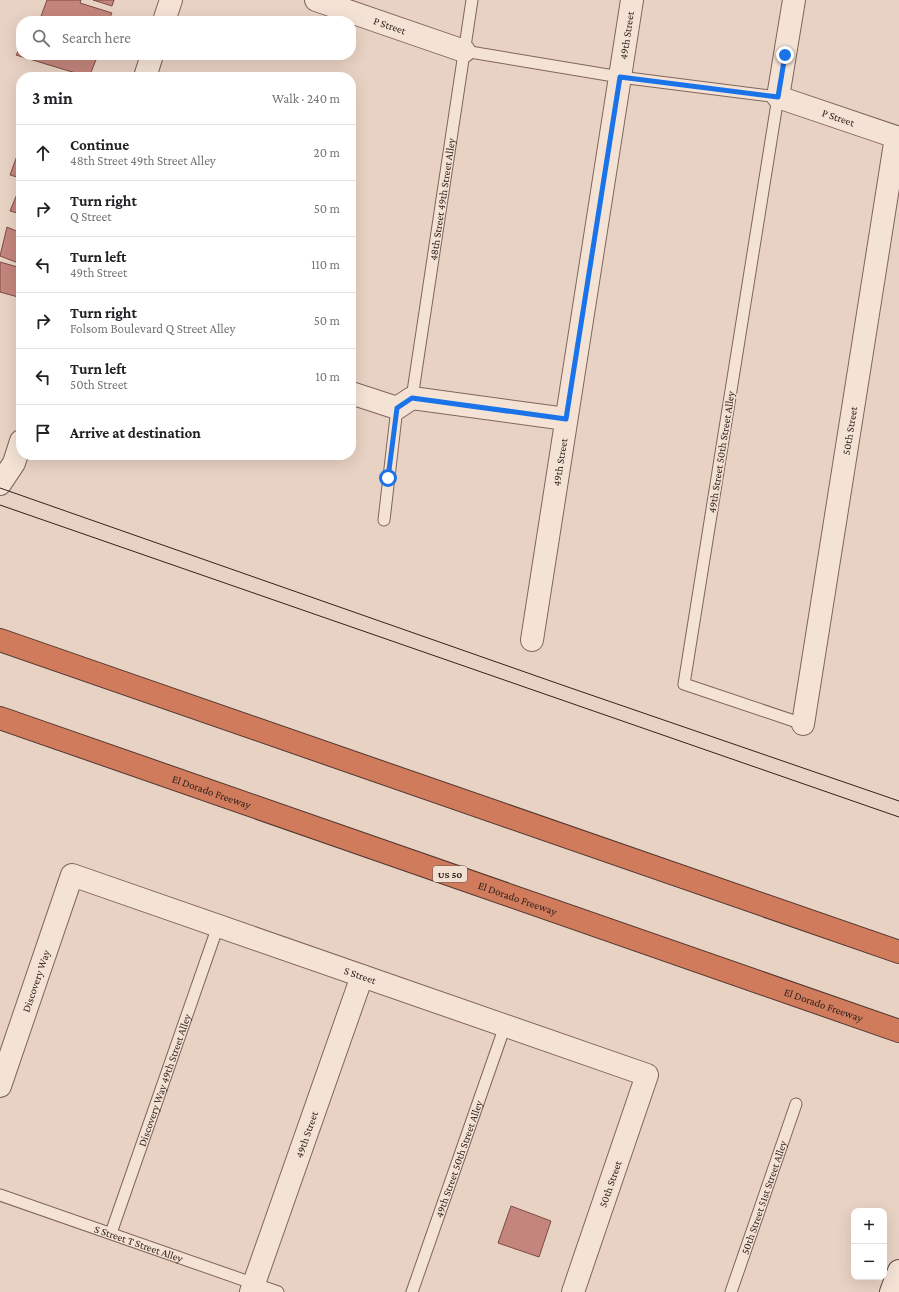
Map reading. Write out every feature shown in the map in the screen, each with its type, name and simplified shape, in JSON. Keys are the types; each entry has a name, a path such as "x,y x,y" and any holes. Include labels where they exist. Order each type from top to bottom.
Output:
{"highway":[{"path":"0,640 899,952"},
{"name":"El Dorado Freeway","path":"0,718 899,1031"}],"street":[{"path":"166,16 171,0"},
{"name":"P Street","path":"316,0 464,51"},
{"name":"49th Street","path":"532,640 632,0"},
{"path":"778,97 794,0"},
{"path":"147,72 150,60"},
{"name":"P Street","path":"778,97 897,138"},
{"name":"50th Street","path":"803,724 897,138"},
{"path":"356,394 404,403 566,419"},
{"path":"0,484 14,463 16,457"},
{"name":"S Street","path":"72,875 647,1075"},
{"name":"Discovery Way","path":"0,1086 72,875"},
{"name":"49th Street","path":"253,1288 362,976"},
{"name":"50th Street","path":"573,1292 647,1075"},
{"path":"891,1292 899,1271"}],"lane":[{"name":"48th Street 49th Street Alley","path":"384,520 472,0"},
{"path":"464,51 620,77 778,97"},
{"name":"49th Street 50th Street Alley","path":"778,97 684,684 803,724"},
{"name":"Discovery Way 49th Street Alley","path":"111,1233 218,926"},
{"name":"49th Street 50th Street Alley","path":"412,1292 505,1026"},
{"name":"50th Street 51st Street Alley","path":"731,1292 796,1104"},
{"name":"S Street T Street Alley","path":"0,1195 111,1233 253,1288 278,1292"}],"building":[{"path":"47,0 81,0 80,3 112,13 110,16 41,16"},
{"path":"93,0 114,0 112,6"},
{"path":"33,60 96,60 91,72 72,72"},
{"path":"16,159 16,177 10,175"},
{"path":"16,197 16,213 10,211"},
{"path":"7,227 16,231 16,262 0,256"},
{"path":"0,262 16,267 16,296 0,292"},
{"path":"511,1206 551,1221 539,1257 498,1243"}],"tram line":[{"path":"0,488 562,685 899,801"},
{"path":"0,505 899,817"}],"route":[{"path":"388,478 397,408 412,398 566,419 620,77 778,97 785,55"}]}
